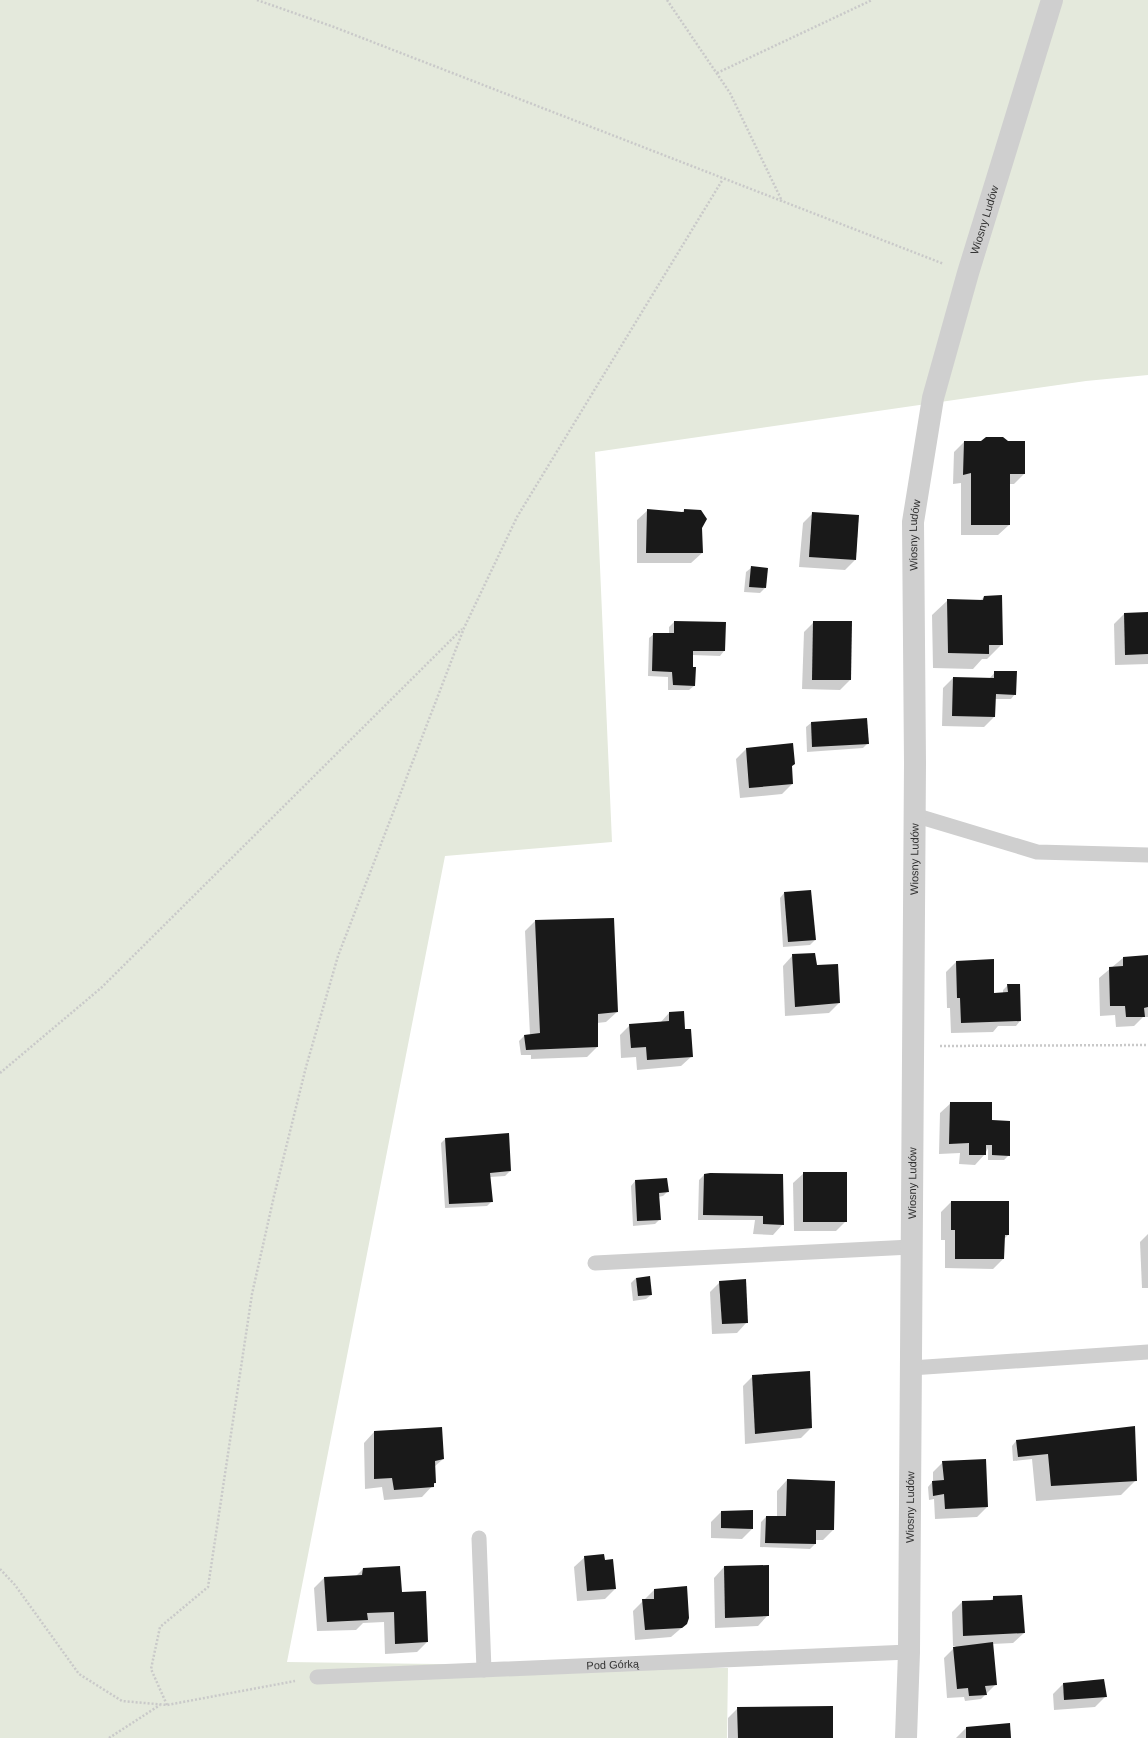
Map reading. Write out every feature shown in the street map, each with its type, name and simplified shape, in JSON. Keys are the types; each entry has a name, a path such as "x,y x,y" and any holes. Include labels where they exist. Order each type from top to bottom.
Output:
{"street":[{"name":"Wiosny Ludów","path":"906,1738 910,1652 914,815 913,522 932,398 968,273 1052,0"}],"lane":[{"path":"914,815 1037,852 1148,855"},
{"path":"595,1263 911,1247"},
{"path":"911,1368 1148,1352"},
{"path":"479,1538 484,1670"},
{"name":"Pod Górką","path":"317,1677 910,1652"}],"path":[{"path":"257,0 334,27 968,273"},
{"path":"667,0 730,93 782,201"},
{"path":"717,73 872,0"},
{"path":"167,1705 151,1669 160,1627 208,1587 252,1294 274,1196 306,1067 338,956 464,628 517,517 723,179"},
{"path":"0,1073 101,988 464,628"},
{"path":"912,1054 923,1046 1148,1045"},
{"path":"0,1569 14,1584 79,1674 122,1701 167,1705 317,1677"},
{"path":"109,1738 160,1705"}],"shaded area":[{"path":"0,0 1148,0 1148,375 1086,381 595,452 612,842 445,856 287,1662 728,1668 727,1738 0,1738"}],"building":[{"path":"986,437 1003,437 1008,441 1025,441 1025,474 1010,474 1010,525 971,525 971,473 963,475 964,441 981,441"},
{"path":"647,509 682,512 684,512 684,509 701,510 707,519 702,528 703,553 646,553"},
{"path":"812,512 859,515 856,560 809,557"},
{"path":"751,566 768,568 766,588 749,587"},
{"path":"1002,595 1003,645 989,645 989,654 948,653 947,599 983,600 984,596"},
{"path":"1148,612 1148,654 1125,655 1124,613"},
{"path":"674,621 726,622 725,651 693,651 693,667 696,667 695,686 673,685 672,672 652,671 653,633 674,633"},
{"path":"813,621 852,621 851,680 812,680"},
{"path":"994,671 1017,671 1016,695 996,694 995,717 952,716 953,677 994,678"},
{"path":"867,718 869,744 812,747 811,722"},
{"path":"793,743 795,764 792,766 793,784 749,788 746,748"},
{"path":"811,890 816,940 788,942 784,892"},
{"path":"614,918 618,1012 598,1014 598,1047 526,1050 524,1035 540,1033 535,920"},
{"path":"815,953 817,965 838,964 840,1003 795,1007 792,954"},
{"path":"1148,955 1148,1007 1144,1008 1145,1017 1126,1017 1125,1006 1110,1006 1109,967 1123,966 1123,957"},
{"path":"994,959 994,993 1008,992 1007,984 1020,984 1021,1021 961,1023 960,998 957,998 956,961"},
{"path":"684,1011 685,1029 691,1029 693,1057 647,1060 646,1047 631,1048 629,1024 669,1021 669,1012"},
{"path":"950,1102 992,1102 992,1120 1010,1121 1010,1156 992,1155 992,1145 986,1145 986,1155 969,1155 969,1143 949,1144"},
{"path":"509,1133 511,1171 490,1173 493,1202 449,1204 445,1138"},
{"path":"803,1172 847,1172 847,1222 803,1222"},
{"path":"704,1174 783,1174 784,1225 763,1224 763,1216 703,1215"},
{"path":"667,1178 669,1192 659,1193 661,1220 637,1221 635,1180"},
{"path":"951,1201 1009,1201 1009,1235 1005,1235 1004,1259 955,1259 955,1230 951,1230"},
{"path":"650,1276 652,1295 638,1296 636,1278"},
{"path":"746,1279 748,1323 722,1324 719,1281"},
{"path":"810,1371 812,1428 755,1434 752,1375"},
{"path":"1135,1426 1137,1481 1051,1486 1048,1454 1018,1457 1016,1440"},
{"path":"442,1427 444,1459 435,1461 436,1483 434,1483 434,1487 394,1490 392,1478 374,1479 374,1431"},
{"path":"986,1459 988,1507 945,1509 944,1494 933,1496 932,1481 944,1480 942,1461"},
{"path":"787,1479 835,1481 834,1530 816,1530 816,1544 765,1543 766,1516 786,1516"},
{"path":"753,1510 753,1529 721,1528 721,1511"},
{"path":"604,1554 605,1560 613,1559 616,1589 587,1591 584,1556"},
{"path":"769,1565 769,1616 725,1618 724,1566"},
{"path":"400,1566 402,1592 426,1591 428,1642 395,1644 394,1612 367,1613 368,1620 327,1622 324,1577 362,1575 363,1568"},
{"path":"687,1586 689,1618 687,1624 682,1628 645,1630 642,1599 654,1599 654,1589"},
{"path":"1022,1595 1025,1633 963,1636 962,1601 993,1600 993,1596"},
{"path":"993,1642 997,1685 985,1686 987,1695 969,1696 968,1688 957,1689 953,1647"},
{"path":"1104,1679 1107,1697 1064,1700 1063,1683"},
{"path":"833,1706 833,1738 738,1738 737,1707"},
{"path":"1010,1723 1011,1738 966,1738 966,1727"}]}
